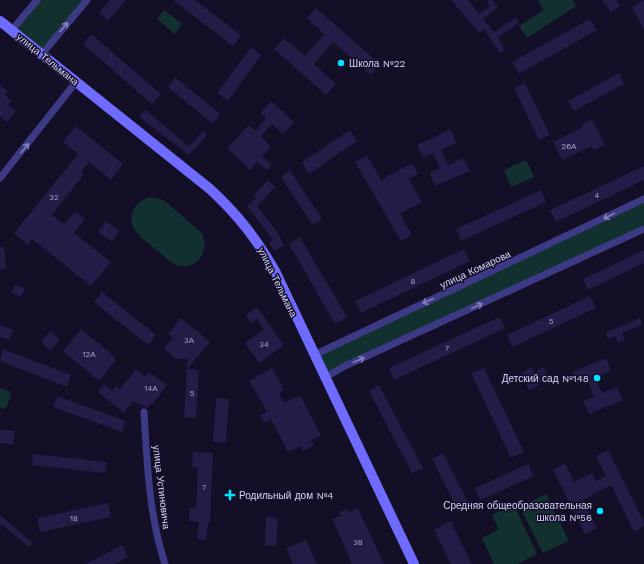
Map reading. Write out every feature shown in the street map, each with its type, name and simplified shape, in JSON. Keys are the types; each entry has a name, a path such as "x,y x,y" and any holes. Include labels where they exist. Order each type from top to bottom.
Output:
{"main road":[{"name":"улица Тельмана","path":"0,21 210,189 241,220 260,244 275,271 324,378 414,564"}],"street":[{"path":"12,30 37,0"},
{"path":"42,54 87,0"},
{"path":"0,178 76,82"},
{"name":"улица Комарова","path":"314,355 644,199"},
{"path":"324,378 345,366 644,229"},
{"name":"улица Устиновича","path":"144,412 150,484 160,548 165,564"}],"green space":[{"path":"37,0 87,0 42,54 12,30"},
{"path":"538,0 573,0 576,6 527,38 519,26 544,10"},
{"path":"164,10 182,24 175,34 157,19"},
{"path":"526,160 534,177 511,187 504,170"},
{"path":"149,197 161,199 166,202 202,233 204,251 195,263 185,266 178,266 172,263 141,238 136,232 132,224 132,214 140,202"},
{"path":"644,199 644,229 324,378 314,355"},
{"path":"0,388 9,391 11,394 7,407 3,409 0,408"},
{"path":"546,494 569,541 543,553 520,507"},
{"path":"514,505 537,554 517,564 494,564 482,538 499,529 492,515"}],"building":[{"path":"110,0 126,0 108,21 99,13"},
{"path":"173,0 195,0 241,35 233,46"},
{"path":"451,0 468,0 479,14 490,6 486,0 492,0 498,7 483,19 494,32 516,18 519,23 498,37 505,50 500,53 484,29 479,33"},
{"path":"602,0 616,0 620,6 611,12"},
{"path":"644,0 644,30 632,7"},
{"path":"316,8 380,64 371,75 333,42 314,64 336,84 326,95 274,49 284,38 305,56 324,34 307,18"},
{"path":"590,19 597,30 519,74 512,62"},
{"path":"91,34 161,94 152,104 83,44"},
{"path":"251,47 261,55 228,101 217,93"},
{"path":"619,73 624,84 574,111 568,101"},
{"path":"175,77 220,114 213,124 168,87"},
{"path":"525,83 550,135 539,140 514,88"},
{"path":"0,85 8,91 5,95 12,101 8,105 16,111 7,122 0,116"},
{"path":"271,101 294,122 283,134 272,124 261,136 271,147 262,157 272,165 267,170 257,162 250,170 227,148 249,125 255,131 266,118 260,113"},
{"path":"145,110 189,146 203,131 207,135 189,155 139,117"},
{"path":"592,119 605,145 594,150 592,146 562,160 553,142 583,127 582,124"},
{"path":"76,126 123,164 111,180 89,162 81,172 84,174 52,215 64,224 75,211 85,219 74,233 111,262 91,286 32,239 28,245 14,233 78,154 63,142"},
{"path":"451,129 456,143 441,150 448,165 463,158 470,171 435,186 429,173 440,168 433,153 423,158 417,145"},
{"path":"350,130 357,141 309,174 302,162"},
{"path":"367,155 381,180 412,163 418,174 409,179 422,202 400,214 412,235 401,241 355,162"},
{"path":"644,166 644,180 556,222 550,210"},
{"path":"290,170 322,219 313,225 281,177"},
{"path":"268,180 275,187 257,206 277,232 284,245 274,251 269,242 273,240 247,206 256,198 254,195"},
{"path":"541,190 546,202 461,241 456,229"},
{"path":"106,221 119,231 112,242 98,232"},
{"path":"300,237 347,317 335,324 289,244"},
{"path":"0,247 4,247 6,269 0,270"},
{"path":"464,249 470,261 361,313 355,301"},
{"path":"644,250 644,263 588,290 583,279"},
{"path":"16,284 25,289 20,297 11,292"},
{"path":"102,292 156,335 148,345 94,302"},
{"path":"590,296 596,308 512,347 507,335"},
{"path":"257,307 284,345 259,363 245,343 264,329 257,319 251,323 246,315"},
{"path":"499,317 505,328 394,380 389,368"},
{"path":"181,318 210,342 187,369 188,359 176,359 164,348 173,338 168,334"},
{"path":"640,318 642,325 622,333 625,340 618,343 615,336 608,339 605,333"},
{"path":"0,325 13,330 9,340 0,337"},
{"path":"81,329 115,357 114,358 116,360 99,381 63,351"},
{"path":"50,331 60,339 50,351 41,342"},
{"path":"3,349 71,375 67,387 0,361"},
{"path":"606,358 611,371 595,377 602,393 617,387 623,400 589,414 583,401 594,397 587,380 577,384 572,372"},
{"path":"532,367 534,372 544,367 548,376 538,381 540,385 529,390 521,373"},
{"path":"272,368 284,390 279,393 284,403 300,395 321,435 311,440 314,445 303,451 300,446 288,452 271,419 264,423 260,415 267,412 249,381"},
{"path":"484,368 524,452 511,458 471,373"},
{"path":"136,369 145,377 149,372 167,385 153,404 151,403 147,408 133,401 124,413 98,392 104,384 112,391 116,386 120,389"},
{"path":"187,369 199,370 196,418 184,417"},
{"path":"379,385 423,468 412,473 369,391"},
{"path":"57,396 126,421 122,432 53,407"},
{"path":"216,398 229,399 226,443 213,442"},
{"path":"0,429 15,431 13,445 0,443"},
{"path":"608,450 644,522 644,526 634,532 611,485 583,500 597,528 585,534 553,470 565,463 574,482 592,473 596,481 606,476 596,456"},
{"path":"193,452 213,453 210,523 208,523 206,540 197,539 199,522 189,521 190,508 196,508 198,467 192,467"},
{"path":"443,453 470,506 459,512 432,459"},
{"path":"33,454 107,462 105,473 32,465"},
{"path":"528,464 534,476 480,500 475,488"},
{"path":"108,503 111,517 40,532 37,518"},
{"path":"358,508 384,564 352,564 332,519 341,516 339,512 347,509 349,512"},
{"path":"0,515 33,543 29,547 0,523"},
{"path":"266,517 278,518 276,546 265,545"},
{"path":"451,521 472,564 451,564 434,530"},
{"path":"306,540 317,564 293,564 286,548"},
{"path":"122,545 128,557 115,564 86,564"}],"place":[{"name":"Школа №22","path":"341,63"},
{"name":"Детский сад №148","path":"597,378"},
{"name":"Родильный дом №4","path":"230,495"},
{"name":"Средняя общеобразовательная школа №56","path":"600,511"}]}
